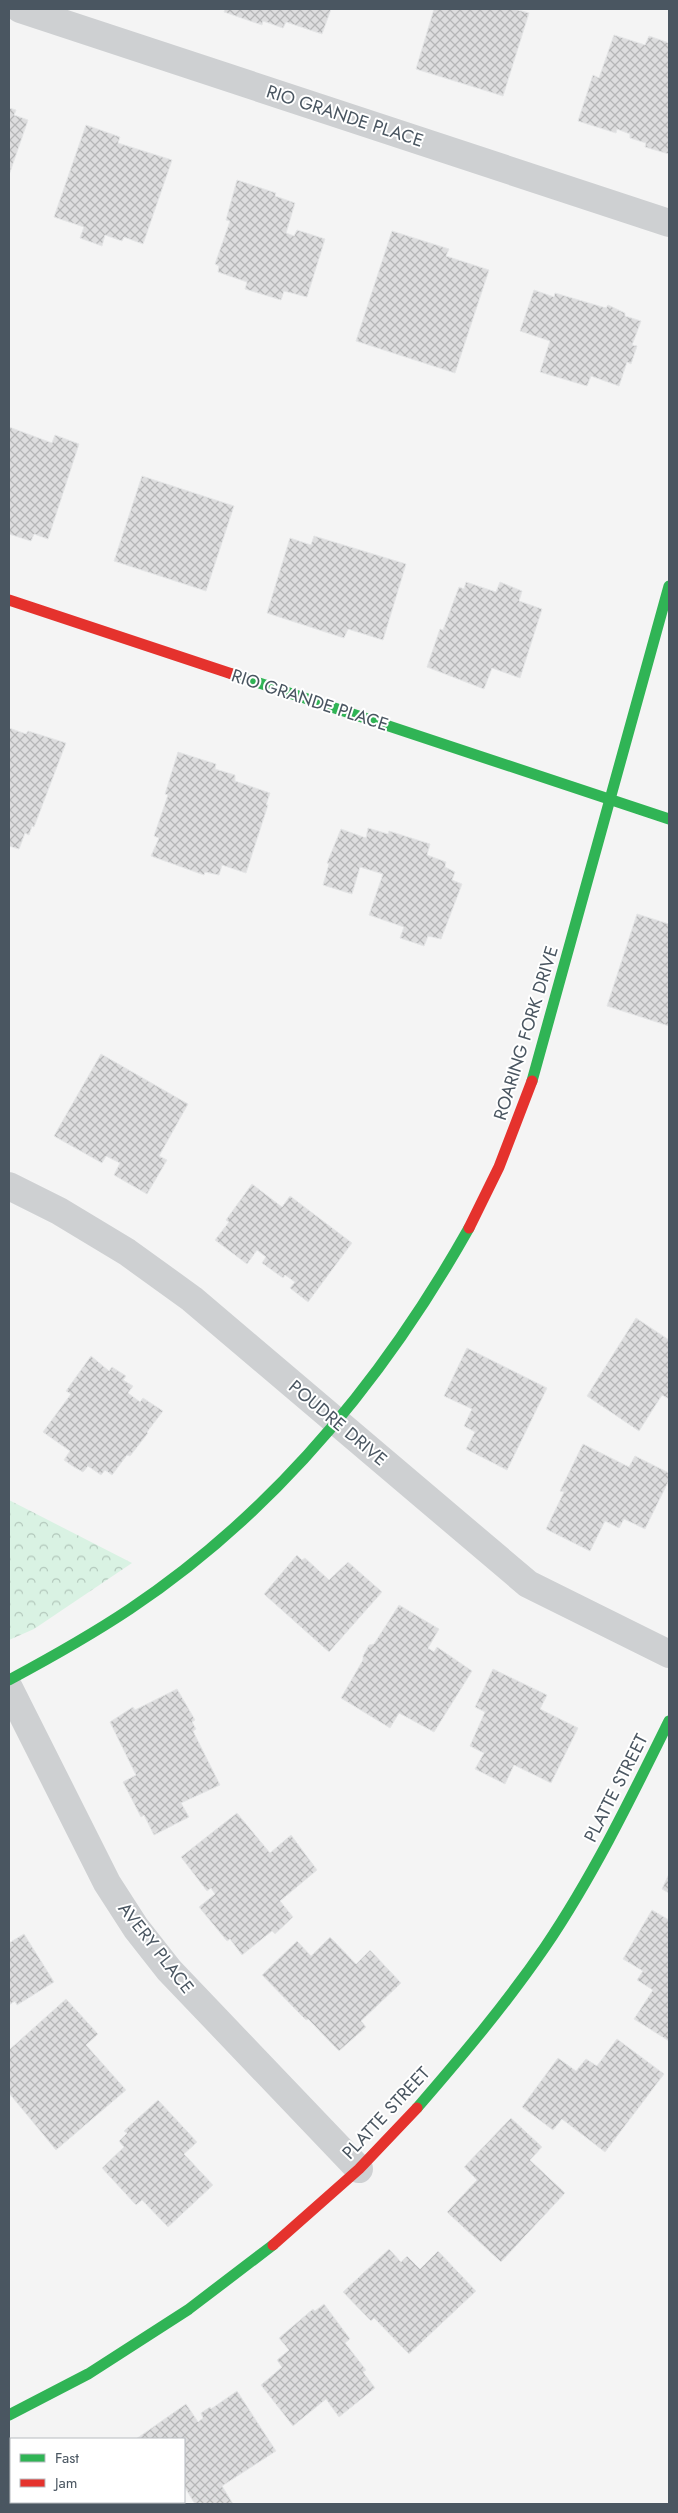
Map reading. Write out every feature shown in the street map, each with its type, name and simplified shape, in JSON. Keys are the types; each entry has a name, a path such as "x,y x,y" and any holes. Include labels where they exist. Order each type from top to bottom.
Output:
{"street":[{"name":"RIO GRANDE PLACE","path":"20,9 669,223"},
{"name":"ROARING FORK DRIVE","path":"9,1680 54,1656 132,1608 219,1541 274,1492 338,1423 384,1366 425,1305 471,1226 513,1133 538,1064 669,586"},
{"name":"RIO GRANDE PLACE","path":"9,600 669,819"},
{"name":"POUDRE DRIVE","path":"9,1186 59,1211 127,1252 192,1299 528,1584 669,1654"},
{"name":"AVERY PLACE","path":"9,1688 107,1883 136,1928 169,1970 359,2169"},
{"name":"PLATTE STREET","path":"9,2415 88,2374 189,2309 285,2236 359,2169 410,2117 488,2025 545,1947 608,1844 669,1721"}],"green space":[{"path":"9,1500 132,1563 34,1629 9,1640"}],"building":[{"path":"225,9 331,9 322,34 286,22 283,28 263,21 262,25 224,12"},
{"path":"434,9 514,9 529,13 503,96 416,69"},
{"path":"614,35 645,45 649,36 669,43 669,154 645,147 646,143 630,138 630,134 617,129 616,133 578,121 593,75 599,78"},
{"path":"9,108 16,110 14,115 28,120 9,175"},
{"path":"86,125 120,137 118,143 172,160 143,244 124,237 122,241 105,235 102,246 80,238 84,227 54,217"},
{"path":"237,180 276,193 275,196 295,203 286,233 294,236 297,230 325,239 307,297 284,291 281,300 245,289 247,282 218,272 219,266 215,264 230,221 226,220"},
{"path":"392,231 449,249 446,256 489,270 455,373 356,341"},
{"path":"534,290 554,297 555,293 606,308 608,305 625,313 625,316 641,321 632,345 637,346 631,364 627,362 619,386 591,376 587,386 540,372 550,341 520,331"},
{"path":"9,427 52,443 55,435 79,444 48,539 34,534 31,541 9,534"},
{"path":"142,476 234,506 206,591 114,561"},
{"path":"314,536 406,564 383,640 348,629 344,638 267,613 290,538 311,545"},
{"path":"466,582 496,592 500,582 522,591 519,601 542,609 520,678 492,668 484,689 427,667 440,629 443,630 459,587 464,589"},
{"path":"9,728 26,734 28,731 66,743 34,827 32,826 29,835 25,833 19,849 9,846"},
{"path":"178,752 216,764 215,769 235,775 235,781 270,793 266,805 268,805 246,873 222,865 219,875 205,872 204,875 151,856 159,838 154,836 168,795 165,794"},
{"path":"368,828 388,834 389,831 430,844 427,855 446,862 445,867 455,872 452,880 462,884 441,939 428,936 424,946 400,938 404,927 369,915 383,874 360,867 352,894 323,885 329,864 327,863 341,829 366,838"},
{"path":"637,914 669,924 669,1026 607,1006"},
{"path":"101,1054 188,1104 159,1156 167,1160 147,1194 114,1175 120,1163 106,1156 102,1163 54,1136"},
{"path":"252,1184 282,1207 290,1196 352,1243 308,1302 290,1288 295,1282 285,1275 283,1278 262,1263 266,1257 257,1250 247,1264 215,1240 229,1222 226,1220"},
{"path":"636,1318 669,1340 669,1399 662,1395 639,1431 587,1396"},
{"path":"467,1348 547,1388 507,1470 466,1449 475,1432 464,1426 472,1409 444,1396"},
{"path":"91,1356 109,1371 112,1367 126,1376 123,1380 133,1386 128,1393 140,1402 143,1398 163,1411 130,1456 127,1455 112,1475 105,1470 101,1475 88,1466 83,1472 74,1467 64,1460 70,1451 43,1432 71,1394 66,1391"},
{"path":"583,1444 629,1467 635,1456 669,1473 669,1480 645,1529 624,1519 619,1528 605,1521 590,1551 546,1529 564,1492 560,1491"},
{"path":"297,1555 302,1560 305,1558 329,1580 348,1562 382,1592 329,1652 264,1594"},
{"path":"399,1605 439,1629 428,1648 434,1652 437,1647 472,1671 434,1732 399,1713 390,1728 341,1698 363,1660 369,1645 374,1644"},
{"path":"493,1669 547,1695 540,1709 578,1728 551,1783 514,1765 505,1784 475,1769 484,1753 470,1746 485,1712 475,1707"},
{"path":"177,1689 195,1720 192,1722 196,1729 193,1731 220,1785 181,1803 189,1817 154,1835 144,1815 141,1817 123,1782 136,1775 110,1722 133,1707 135,1710"},
{"path":"237,1813 270,1853 291,1835 317,1870 280,1901 293,1917 275,1934 272,1931 242,1955 230,1939 227,1941 199,1907 215,1894 211,1888 207,1891 181,1857"},
{"path":"669,1874 669,1893 662,1889"},
{"path":"652,1910 669,1920 669,2041 634,2019 653,1990 637,1980 643,1971 623,1959"},
{"path":"24,1934 54,1982 17,2005 15,2001 9,2005 9,1943"},
{"path":"330,1937 356,1964 370,1950 401,1983 361,2021 366,2027 339,2051 262,1975 297,1941 311,1956"},
{"path":"66,1999 98,2034 86,2045 126,2090 56,2150 9,2093 9,2050"},
{"path":"617,2039 664,2074 605,2152 562,2119 553,2130 522,2107 558,2058 576,2071 586,2059 597,2066"},
{"path":"158,2100 197,2142 184,2154 213,2185 168,2227 142,2200 136,2205 102,2168 124,2147 119,2141 127,2133 124,2131"},
{"path":"511,2118 542,2147 530,2160 565,2193 501,2262 447,2212 477,2180 464,2167"},
{"path":"389,2249 401,2262 407,2256 420,2269 438,2251 476,2291 409,2354 374,2318 371,2321 343,2292"},
{"path":"324,2304 350,2339 345,2343 366,2370 363,2372 375,2388 339,2417 326,2399 293,2426 261,2385 282,2367 277,2360 289,2350 279,2338 313,2309 315,2311"},
{"path":"237,2391 276,2451 222,2486 233,2504 195,2504 185,2488 185,2438 137,2438 186,2404 198,2422 203,2418 201,2413 210,2407 211,2409"},
{"path":"144,2503 144,2504 44,2504"}],"traffic: fast":[{"path":"532,1081 669,586"},
{"path":"232,674 669,819"},
{"path":"9,1680 100,1628 183,1571 232,1530 279,1486 322,1439 401,1338 469,1228"},
{"path":"417,2108 499,2009 563,1920 611,1836 669,1721"},
{"path":"9,2415 88,2374 189,2309 273,2245"}],"traffic: jam":[{"path":"9,600 232,674"},
{"path":"469,1228 499,1167 532,1081"},
{"path":"273,2245 359,2169 417,2108"}]}
